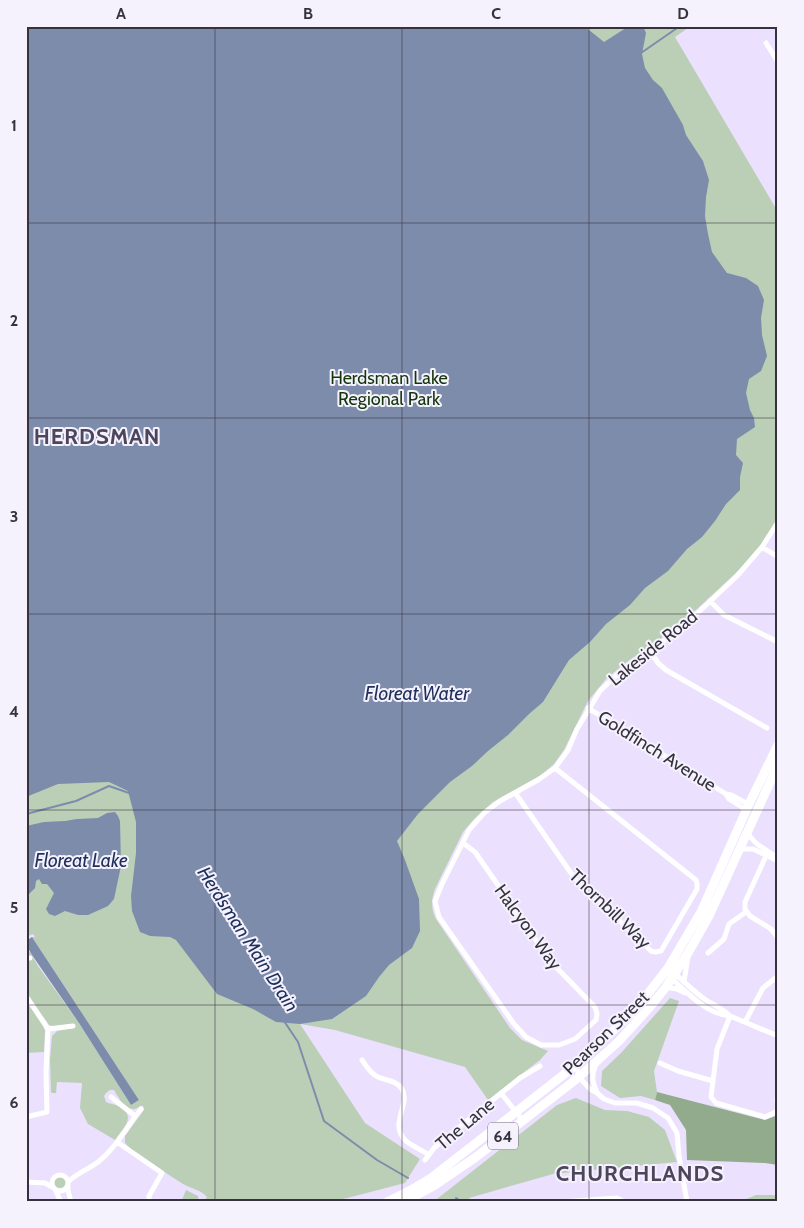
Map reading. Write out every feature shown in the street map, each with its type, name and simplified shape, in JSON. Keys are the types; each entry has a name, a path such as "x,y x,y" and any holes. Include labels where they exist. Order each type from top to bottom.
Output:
{"main road":[{"name":"Pearson Street","path":"387,1202 431,1178 576,1065 630,1015 688,953 708,916 747,832 752,809 778,745"},
{"name":"Pearson Street","path":"404,1202 435,1185 476,1157 579,1077 619,1041 649,1008 666,988 670,973 752,809 778,764"}],"street":[{"path":"766,43 778,62"},
{"name":"Lakeside Road","path":"439,917 436,901 442,884 469,830 484,813 500,801 516,794 555,768 568,750 588,708 600,691 624,668 685,625 710,602 737,576 762,547 778,522"},
{"path":"762,547 778,558"},
{"path":"710,602 724,615 778,642"},
{"path":"650,651 658,663 666,670 767,728"},
{"name":"Goldfinch Avenue","path":"588,708 726,794 730,799 752,809"},
{"name":"Thornbill Way","path":"516,794 566,868 580,884 651,951 661,950 697,889 696,880 555,768"},
{"path":"747,832 756,844 778,859"},
{"name":"Halcyon Way","path":"439,917 514,1024 526,1037 541,1045 559,1045 575,1039 596,1020 595,1007 552,963 475,852 463,843"},
{"path":"739,849 753,849 766,856 778,859"},
{"path":"766,856 745,902 744,909 750,916 771,929 778,938"},
{"path":"708,953 724,940 729,924 746,912"},
{"path":"684,982 688,965 688,953"},
{"path":"670,973 730,1016"},
{"path":"670,973 703,1006 778,1036"},
{"path":"745,1022 763,988 778,976"},
{"path":"666,988 677,989 690,995"},
{"path":"26,996 48,1029 47,1112 29,1117"},
{"path":"730,1016 717,1048 712,1097 716,1103 765,1117 778,1111"},
{"path":"48,1029 74,1026"},
{"name":"The Lane","path":"362,1060 378,1077 392,1080 401,1087 404,1096 399,1121 399,1132 406,1141 429,1155"},
{"path":"597,1062 592,1073 592,1081 597,1093"},
{"path":"660,1063 678,1071 713,1081"},
{"path":"576,1065 579,1077 590,1089 604,1099 615,1103 637,1103 654,1108 668,1118 677,1133 687,1202"},
{"name":"The Lane","path":"425,1160 434,1148 501,1093 520,1078 540,1066"},
{"path":"778,1092 778,1106"},
{"name":"The Lane","path":"501,1093 522,1121"},
{"path":"111,1097 135,1116"},
{"path":"26,1182 45,1183 61,1191 66,1189 76,1175 98,1162 117,1142 141,1109"},
{"path":"117,1142 162,1173 149,1196 148,1202"},
{"path":"35,1182 47,1180 58,1174 76,1175"},
{"path":"63,1175 66,1176 71,1202"},
{"path":"55,1176 52,1183 62,1202"},
{"path":"560,1202 617,1198 624,1202"}],"green space":[{"name":"Herdsman Lake Regional Park","path":"26,26 691,26 675,37 778,212 777,519 760,547 739,570 663,637 606,679 588,701 564,750 554,764 541,775 493,802 474,819 463,832 435,889 432,908 436,919 510,1028 522,1040 548,1051 540,1060 488,1100 465,1067 335,1030 300,1024 365,1123 420,1159 405,1183 332,1202 203,1202 207,1197 205,1195 176,1180 125,1143 125,1136 144,1110 143,1106 134,1109 128,1108 114,1090 106,1093 104,1096 106,1102 124,1110 128,1118 125,1127 115,1140 88,1124 80,1108 82,1083 57,1082 56,1093 51,1092 50,1060 52,1036 57,1031 74,1028 75,1026 49,1025 26,992 26,961 30,960 26,953 30,952 79,1023 131,1105 139,1100 32,937 35,937 33,934 26,937"},
{"path":"670,998 679,1001 654,1071 657,1092 655,1100 641,1096 620,1098 601,1086 602,1071 621,1053"},
{"path":"26,1001 43,1024 45,1031 44,1052 26,1053"},
{"path":"657,1092 765,1120 778,1115 778,1165 687,1160 686,1130 670,1105 655,1100"},
{"path":"576,1098 605,1110 627,1111 649,1117 665,1130 677,1162 553,1174 469,1198 473,1202 433,1202 557,1105"},
{"path":"58,1176 62,1176 66,1182 62,1188 58,1188 54,1184 54,1180"},
{"path":"186,1190 198,1196 199,1202 181,1202"},
{"path":"756,1195 778,1196 778,1202 739,1202"}],"water":[{"name":"Herdsman Lake Regional Park","path":"26,26 584,26 604,42 629,26 643,26 646,33 642,54 645,68 653,80 662,88 683,125 686,135 703,161 709,180 705,216 712,252 727,273 746,278 758,286 764,300 761,318 762,335 767,356 761,371 749,379 746,393 755,427 737,439 736,455 743,463 740,490 726,504 702,537 687,549 668,571 645,588 630,605 606,624 590,642 569,660 543,702 472,766 450,782 418,814 397,841 419,899 420,931 412,948 389,965 366,996 332,1019 300,1024 276,1022 253,1009 217,994 176,940 170,937 150,936 140,932 132,911 131,896 136,853 136,822 128,791 109,782 58,784 26,797"},
{"name":"Floreat Lake","path":"115,812 120,821 121,866 114,899 108,906 88,915 78,915 65,911 55,916 49,914 46,909 54,893 47,884 42,884 39,879 36,881 35,888 26,897 26,826 44,822 98,818 107,813"},
{"path":"32,937 139,1100 131,1105 79,1023 26,945 26,941"}],"waterway":[{"path":"641,53 680,26"},
{"name":"Herdsman Main Drain","path":"26,814 76,801 109,786 129,793"},
{"name":"Herdsman Main Drain","path":"284,1021 298,1042 324,1121 377,1160 408,1178"},
{"path":"456,1198 462,1202"}],"district":[{"name":"HERDSMAN","path":"97,436"},
{"name":"CHURCHLANDS","path":"640,1173"}],"water label":[{"name":"Floreat Water","path":"417,693"}]}
